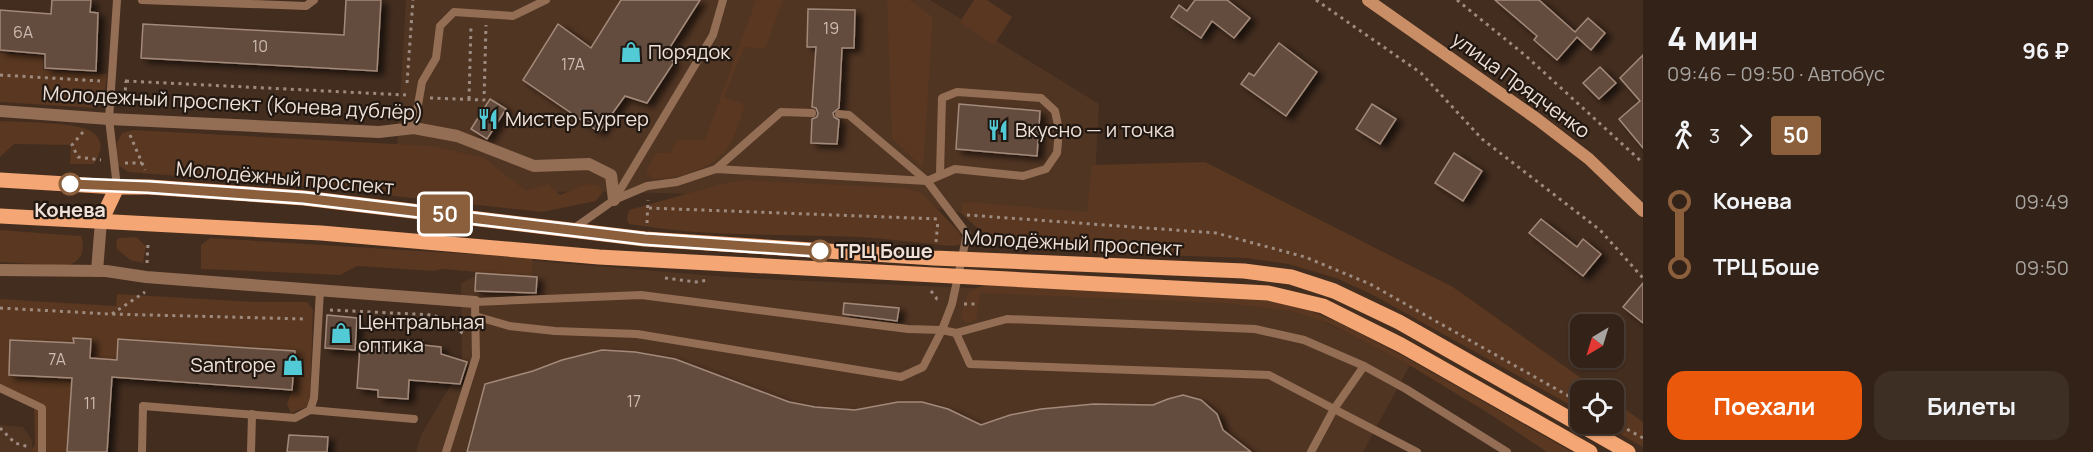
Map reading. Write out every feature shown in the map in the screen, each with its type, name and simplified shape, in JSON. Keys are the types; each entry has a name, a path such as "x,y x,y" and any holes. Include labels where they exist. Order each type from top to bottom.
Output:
{"main road":[{"name":"улица Прядченко","path":"1368,0 1554,132 1588,159 1643,211"},
{"name":"Молодёжный проспект","path":"0,180 304,198 645,239 934,258 1244,271 1291,277 1334,291 1399,322 1628,452"},
{"path":"101,221 117,187"},
{"name":"Молодёжный проспект","path":"0,216 321,232 598,257 1268,293 1323,306 1401,345 1590,452"}],"street":[{"name":"Молодежный проспект (Конева дублёр)","path":"0,111 379,132 414,128 458,136 534,166 589,164 611,175 614,200"},
{"path":"97,271 101,221"},
{"path":"0,270 97,271 146,277 475,302"}],"lane":[{"path":"117,0 111,82 102,118 114,162 117,187"},
{"path":"142,0 306,6 314,0"},
{"path":"414,128 422,82 436,58 440,26 454,12 513,16 546,0"},
{"path":"614,200 713,35 723,0"},
{"path":"572,230 614,200 647,186 677,182 716,169 927,181 955,169 1023,176 1046,169 1057,153 1059,130 1055,111 1041,98 957,92 942,98 940,174"},
{"path":"716,169 781,112 812,112"},
{"path":"475,316 509,326 555,331 637,334 901,377 923,367 952,304 967,234 927,181 849,115 839,114"},
{"path":"310,410 314,398 320,290"},
{"path":"446,452 476,357 475,302 641,295 956,333 1007,319 1255,329 1304,340 1364,366 1406,389 1507,452"},
{"path":"956,333 970,364 1269,375 1417,452"},
{"path":"1311,452 1334,409 1364,366"},
{"path":"0,388 42,408 42,452"},
{"path":"142,452 143,406 295,417 310,410 414,419"},
{"path":"251,452 252,414"}],"path":[{"path":"407,83 413,0"},
{"path":"1316,0 1421,73 1482,139 1600,230 1643,278"},
{"path":"1456,0 1526,56 1643,164"},
{"path":"469,99 471,13"},
{"path":"0,75 484,100 486,14"},
{"path":"126,81 123,119 146,173"},
{"path":"102,118 72,145 78,157 142,163"},
{"path":"647,186 649,208 647,225"},
{"path":"147,266 148,244"},
{"path":"111,314 145,292"},
{"path":"0,308 317,320 328,310 434,315 458,331"},
{"path":"0,428 15,443 42,452"},
{"path":"1624,428 1643,438"}],"shaded area":[{"path":"406,0 930,0 1099,104 1093,216 1059,230 884,199 584,191 525,193 395,183"},
{"path":"756,0 783,0 765,49 744,47 724,97 745,105 729,146 714,161 695,171 674,177 653,179 646,171 656,153 669,153 678,140 705,140"},
{"path":"887,0 909,0 933,17 923,168 892,138"},
{"path":"974,0 987,0 1012,17 994,45 960,22"},
{"path":"0,53 43,56 43,70 107,74 104,100 95,108 0,102"},
{"path":"0,121 63,124 86,129 99,139 100,151 94,164 70,164 71,145 14,144 0,157"},
{"path":"133,130 432,146 484,158 526,191 548,184 560,195 587,184 598,185 603,192 596,201 542,212 291,185 128,172 115,163 117,142 122,133"},
{"path":"1205,162 1453,287 1584,380 1570,380 1570,405 1373,295 1336,278 1288,264 1246,258 1073,252 1041,239 987,237 961,213 962,203 969,202 1087,212 1092,165"},
{"path":"743,180 905,188 922,193 959,232 963,240 959,245 950,246 858,237 715,233 629,224 627,219 629,210"},
{"path":"0,230 81,236 83,246 81,255 67,266 0,262"},
{"path":"136,237 146,246 143,263 130,260 117,249 116,241 119,238"},
{"path":"210,238 533,258 531,277 443,269 433,271 357,266 340,275 201,269 201,245"},
{"path":"510,259 739,278 1177,297 1298,310 1411,363 1363,452 416,452 421,435 462,366 461,283"},
{"path":"986,285 1253,298 1301,307 1340,323 1403,356 1572,452 1547,452 1404,362 1330,324 1292,311 1226,303 980,293 977,316 973,322 965,322 961,317 967,296 974,289"},
{"path":"117,294 257,302 307,302 313,310 310,397 306,407 291,413 287,404 292,390 295,351 119,339 117,360 90,358 91,339 74,338 74,343 11,340 72,378 67,452 31,452 35,444 34,403 0,386 0,299 116,306"},
{"path":"1624,408 1643,422 1643,447 1620,434 1624,434"},
{"path":"0,425 23,427 32,440 32,452 0,452"}],"building":[{"path":"52,0 91,0 90,12 98,13 96,71 45,68 45,54 0,50 0,10 51,14"},
{"path":"346,0 381,0 377,71 141,58 143,24 344,35"},
{"path":"621,0 700,0 665,55 674,62 647,103 625,96 599,132 523,80 558,24 591,48"},
{"path":"1195,0 1227,0 1250,18 1234,38 1212,21 1201,38 1171,17 1179,5 1187,11"},
{"path":"1495,0 1539,0 1575,32 1588,18 1605,33 1591,50 1577,37 1557,60 1534,40 1537,36"},
{"path":"808,9 855,10 854,48 842,48 839,108 833,113 834,117 839,120 837,144 811,143 812,119 817,117 818,113 816,108 812,107 816,47 807,47"},
{"path":"1279,43 1317,72 1286,116 1241,84 1249,73 1254,76"},
{"path":"1643,55 1643,148 1619,119 1640,101 1620,78"},
{"path":"1600,67 1616,83 1599,99 1583,83"},
{"name":"Мистер Бургер","path":"490,99 506,109 487,139 471,129"},
{"name":"Вкусно — и точка","path":"959,104 1040,111 1037,156 956,149"},
{"path":"1372,104 1396,119 1380,144 1356,129"},
{"path":"1454,153 1482,171 1463,201 1435,183"},
{"path":"1541,219 1577,247 1583,239 1601,254 1583,276 1529,233"},
{"path":"476,273 537,277 536,293 475,291"},
{"path":"1643,283 1643,323 1623,307"},
{"path":"844,303 899,308 897,321 843,314"},
{"name":"Центральная оптика","path":"327,315 357,318 355,350 325,348"},
{"path":"73,338 91,339 90,358 117,360 118,339 295,351 292,390 112,377 107,452 67,452 72,378 9,375 10,340 74,343"},
{"path":"404,340 423,341 423,345 441,347 441,354 467,362 460,384 409,380 408,399 378,397 378,390 357,388 360,346 393,348 394,343 403,344"},
{"path":"602,350 635,352 675,359 789,402 815,407 855,410 898,402 922,402 948,409 981,425 1010,415 1041,409 1094,404 1153,405 1183,395 1201,400 1217,414 1223,430 1251,452 467,452 485,384"},
{"path":"289,435 328,437 327,452 287,452"}],"bus line":[{"name":"50","path":"70,184 304,198 645,239 820,251"}],"place":[{"name":"Порядок","path":"631,52"},
{"name":"Мистер Бургер","path":"488,119"},
{"name":"Вкусно — и точка","path":"998,130"},
{"name":"Конева","path":"70,184"},
{"name":"ТРЦ Боше","path":"820,251"},
{"name":"Центральная оптика","path":"341,333"},
{"name":"Santrope","path":"293,365"}]}
